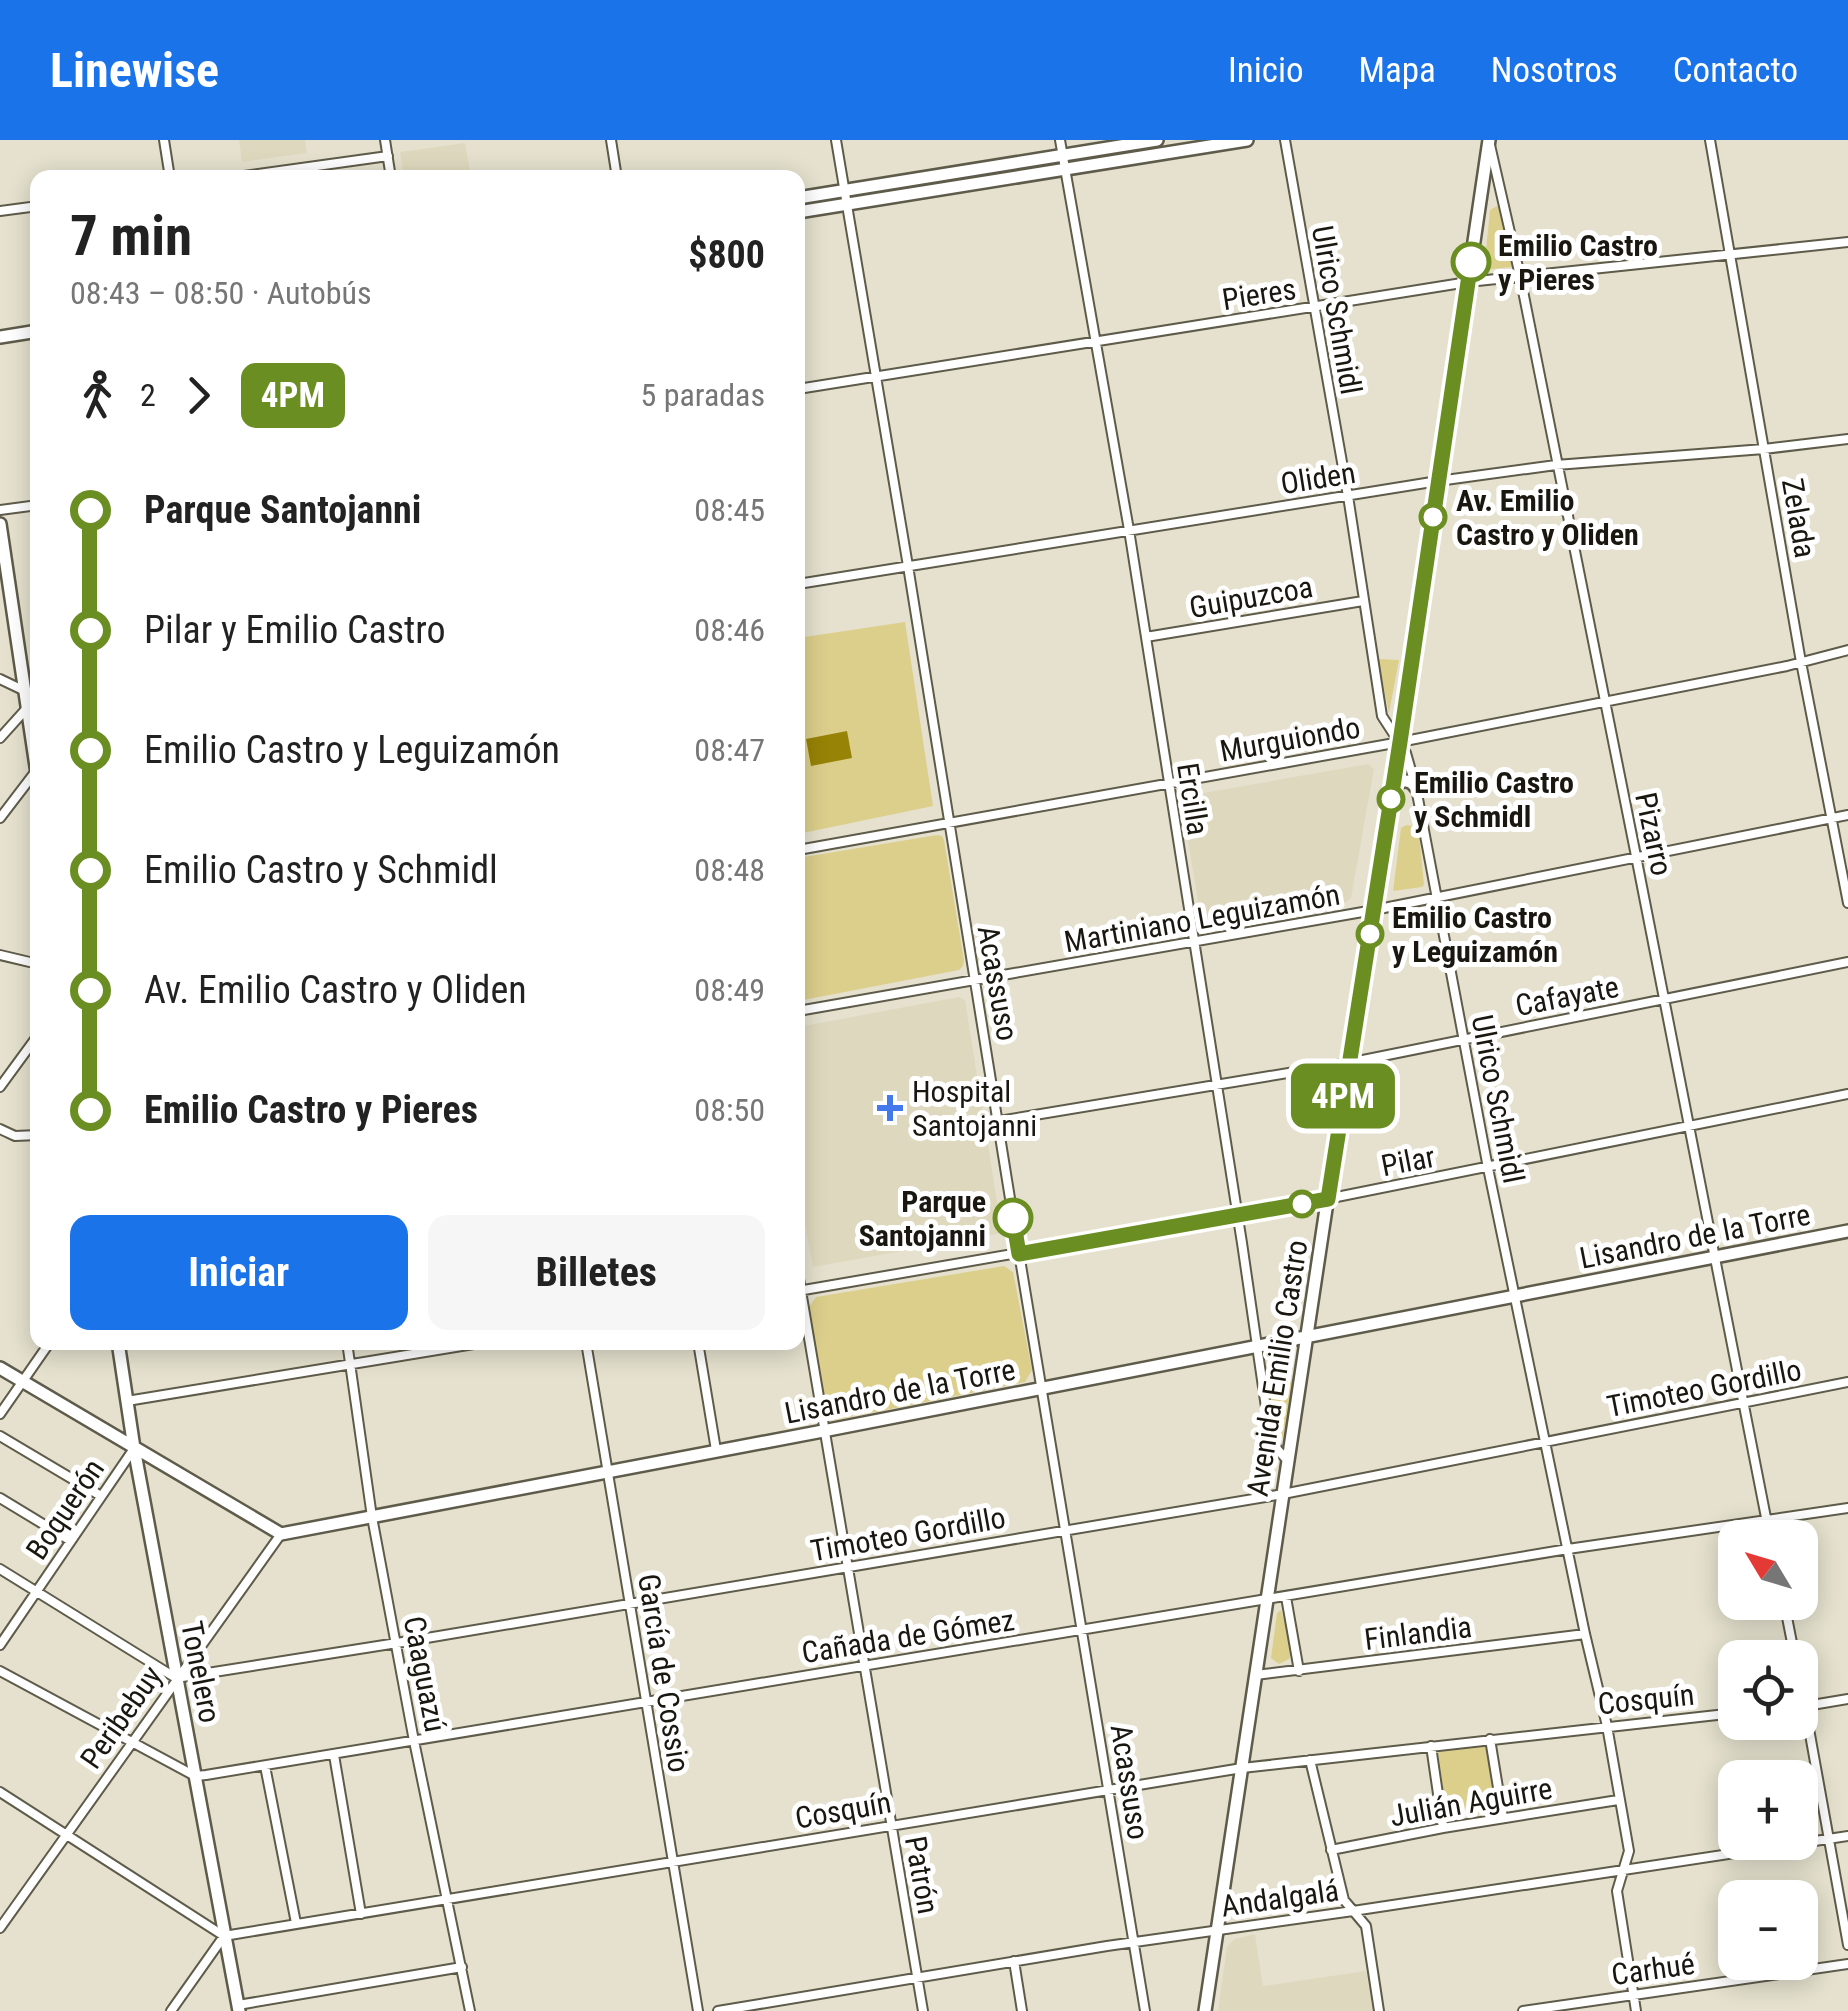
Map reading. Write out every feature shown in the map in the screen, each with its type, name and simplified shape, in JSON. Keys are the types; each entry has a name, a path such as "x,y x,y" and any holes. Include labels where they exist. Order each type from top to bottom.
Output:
{"street":[{"path":"164,140 169,170"},
{"path":"385,140 390,170"},
{"path":"611,140 616,170"},
{"name":"Acassuso","path":"836,140 1145,2011"},
{"name":"Ercilla","path":"1060,140 1146,637 1270,1435 1276,1449 1288,1461"},
{"path":"805,210 845,197 1062,154 1158,140"},
{"path":"805,198 845,197 1247,140"},
{"name":"Ulrico Schmidl","path":"1285,140 1348,496 1382,716 1406,753 1416,788 1488,1168 1607,1726 1629,1851 1617,1891 1636,2011"},
{"name":"Pizarro","path":"1489,140 1520,276 1767,1520"},
{"name":"Avenida Emilio Castro","path":"1205,2011 1489,140"},
{"name":"Zelada","path":"1710,140 1801,662 1848,904"},
{"path":"287,170 388,156"},
{"path":"0,211 30,207"},
{"name":"Pieres","path":"805,388 1468,282 1848,242"},
{"path":"0,337 30,333"},
{"name":"Oliden","path":"805,583 1438,481 1556,465 1848,438"},
{"path":"0,510 30,506"},
{"path":"0,524 24,692 30,702"},
{"name":"Guipuzcoa","path":"1146,637 1363,601"},
{"name":"Murguiondo","path":"805,849 1400,742 1848,650"},
{"path":"0,679 24,692"},
{"path":"0,738 30,708"},
{"path":"0,818 30,779"},
{"path":"1393,790 1404,780 1416,788"},
{"name":"Martiniano Leguizamón","path":"805,1011 1374,910 1848,815"},
{"path":"0,955 30,962"},
{"name":"Cafayate","path":"999,1122 1348,1062 1848,962"},
{"path":"0,1087 30,1046"},
{"name":"Pilar","path":"805,1289 1328,1199 1848,1094"},
{"path":"0,1129 15,1136 30,1135"},
{"name":"Lisandro de la Torre","path":"281,1534 1848,1231"},
{"name":"Patrón","path":"805,1326 923,2011"},
{"path":"0,1414 45,1350"},
{"name":"Tonelero","path":"119,1350 134,1448 239,2008"},
{"name":"Caaguazú","path":"348,1350 372,1518 470,2011"},
{"path":"127,1401 439,1350"},
{"name":"García de Cossio","path":"587,1350 698,2011"},
{"path":"699,1350 716,1450"},
{"path":"0,1368 281,1534"},
{"name":"Timoteo Gordillo","path":"176,1678 1283,1494 1848,1382"},
{"path":"0,1436 100,1496"},
{"name":"Boquerón","path":"0,1645 3,1633 36,1592 134,1448"},
{"path":"0,1498 70,1541"},
{"name":"Cañada de Gómez","path":"1773,1520 1848,1508"},
{"name":"Cañada de Gómez","path":"196,1776 1568,1549 1718,1528"},
{"name":"Peribebuy","path":"0,1928 281,1534"},
{"path":"0,1570 176,1678"},
{"path":"1286,1597 1300,1671"},
{"name":"Finlandia","path":"1256,1675 1585,1634"},
{"path":"0,1671 196,1776"},
{"path":"1818,1703 1848,1698"},
{"name":"Cosquín","path":"224,1936 1242,1768 1718,1715"},
{"path":"1490,1739 1504,1818"},
{"path":"1810,1740 1848,1945"},
{"path":"1431,1746 1443,1828"},
{"path":"334,1755 361,1914"},
{"path":"1310,1760 1344,1900 1366,1926 1380,2011"},
{"path":"265,1766 296,1924"},
{"path":"0,1792 224,1936 171,2011"},
{"name":"Julián Aguirre","path":"1331,1850 1618,1800"},
{"name":"Andalgalá","path":"718,2011 1133,1942 1848,1836"},
{"path":"1014,1961 1022,2011"},
{"name":"Carhué","path":"1523,2011 1848,1964"},
{"path":"239,2008 462,1967"}],"shaded area":[{"path":"239,140 305,140 307,153 242,162"},
{"path":"465,143 470,170 403,170 400,152"},
{"path":"1045,163 866,195 865,192"},
{"path":"1497,206 1512,267 1484,270 1490,210"},
{"path":"905,622 933,806 805,833 805,637"},
{"path":"1378,659 1399,660 1389,713"},
{"path":"847,731 852,758 811,766 806,739"},
{"path":"1368,764 1374,769 1351,898 1207,926 1201,921 1181,797"},
{"path":"1413,826 1419,834 1424,885 1393,891 1401,828"},
{"path":"942,836 963,966 959,970 805,1000 805,857"},
{"name":"Hospital Santojanni","path":"959,997 965,1000 1002,1233 813,1267 805,1225 805,1026"},
{"path":"1004,1266 1013,1272 1032,1370 1025,1382 835,1420 826,1413 809,1307 816,1297"},
{"path":"1294,1378 1283,1437 1278,1439 1266,1382 1282,1383"},
{"path":"1281,1610 1293,1649 1289,1659 1279,1664 1271,1658 1277,1613"},
{"path":"1487,1745 1496,1811 1447,1818 1438,1751"},
{"path":"1255,1934 1263,1986 1366,1971 1373,2011 1218,2011 1227,1946 1235,1939"}],"bus line":[{"name":"4PM","path":"1013,1218 1019,1254 1328,1199 1471,262"}],"place":[{"name":"Emilio Castro y Pieres","path":"1471,262"},
{"name":"Av. Emilio Castro y Oliden","path":"1433,517"},
{"name":"Emilio Castro y Schmidl","path":"1391,799"},
{"name":"Emilio Castro y Leguizamón","path":"1370,934"},
{"name":"Hospital Santojanni","path":"890,1108"},
{"name":"Parque Santojanni","path":"1013,1218"}]}
